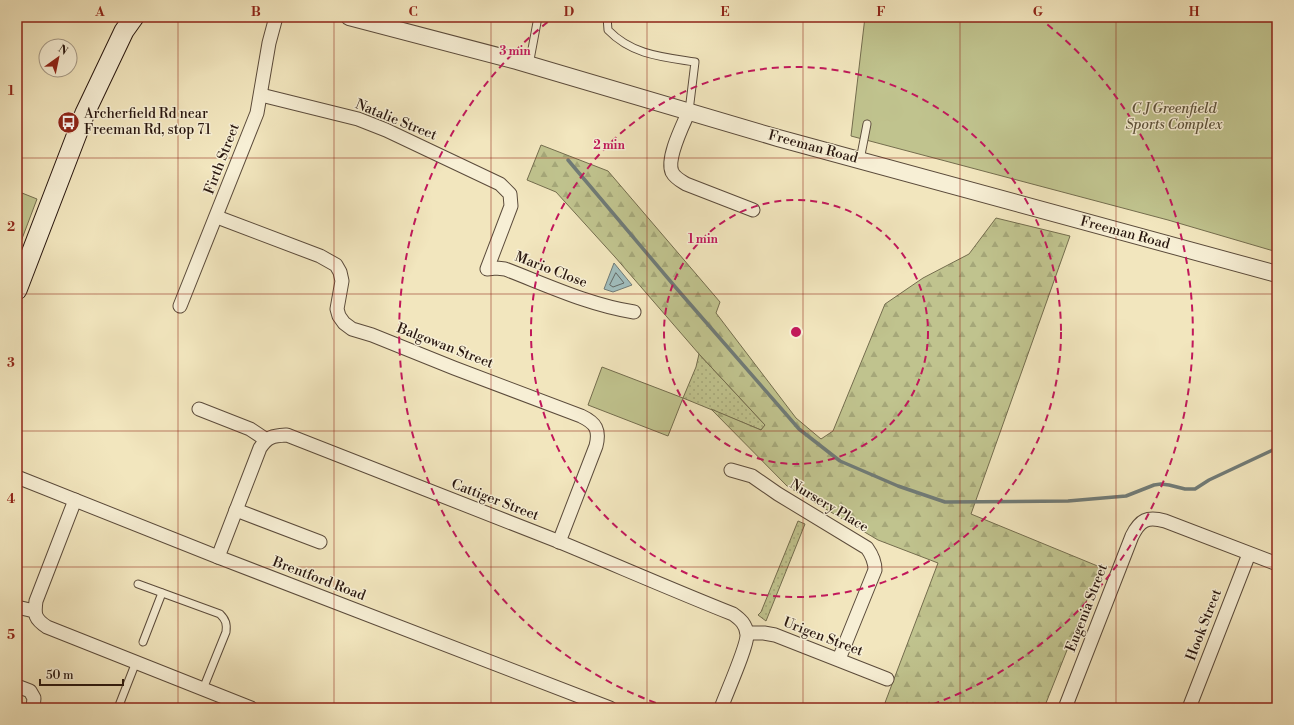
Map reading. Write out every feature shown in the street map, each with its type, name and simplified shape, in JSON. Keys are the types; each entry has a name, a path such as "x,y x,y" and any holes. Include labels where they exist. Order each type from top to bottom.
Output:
{"main road":[{"path":"17,290 85,113 127,22"}],"street":[{"name":"Firth Street","path":"180,306 217,217 257,113 269,43 276,17"},
{"name":"Freeman Road","path":"349,17 529,65 860,160 1277,274"},
{"name":"Natalie Street","path":"261,95 358,119 386,130 500,184 510,194"},
{"path":"689,112 676,144 671,162 672,172 678,180 686,184 752,210"},
{"name":"Mario Close","path":"510,194 511,206 487,270 496,268 505,269 612,309 634,312"},
{"name":"Balgowan Street","path":"217,217 320,256 336,265 340,272 342,281 337,309 344,324 352,329 372,335 589,420 598,432 596,446 559,542"},
{"path":"199,409 250,429 266,440 260,448 218,557"},
{"name":"Cattiger Street","path":"266,440 274,436 287,436 559,542 647,578 673,591 733,614 741,620 747,633"},
{"name":"Nursery Place","path":"731,470 752,476 778,494 867,548 871,554 875,564 875,570 840,660"},
{"name":"Brentford Road","path":"17,477 218,557 610,708"},
{"path":"75,500 36,601 34,611 38,621 47,627 251,708"},
{"path":"236,510 320,542"},
{"name":"Eugenia Street","path":"1065,708 1132,536 1136,528 1143,521 1156,518 1249,554"},
{"path":"1249,554 1277,564"},
{"name":"Hook Street","path":"1189,708 1249,554"},
{"path":"17,607 34,611"},
{"path":"720,708 746,641 747,633"},
{"name":"Urigen Street","path":"747,633 764,633 775,635 887,679"},
{"path":"17,686 30,691 34,698 33,708"}],"lane":[{"path":"529,65 538,17"},
{"path":"607,17 608,30 617,39 631,47 644,53 695,62 689,112"},
{"path":"860,160 867,124"},
{"path":"138,584 220,614 225,618 227,625 226,632 204,689"},
{"path":"143,642 162,593"},
{"path":"118,708 136,662"}],"green space":[{"name":"C J Greenfield Sports Complex","path":"865,17 1277,17 1277,252 1168,220 851,136"},
{"path":"541,145 608,171 720,302 716,313 796,418 821,439 833,431 885,304 923,278 969,254 996,218 1070,236 971,514 1100,567 1044,708 883,708 938,563 878,540 787,486 711,409 761,430 765,425 699,354 615,257 556,192 527,180"},
{"path":"17,191 37,199 17,252"},
{"path":"699,354 765,425 761,430 683,398 696,367"},
{"path":"602,367 683,398 668,436 588,405"},
{"path":"798,521 805,524 766,621 758,615 761,612"}],"water":[{"path":"614,263 632,285 613,292 604,289"}],"waterway":[{"path":"568,160 677,289 799,429 840,461 898,486 945,502 1068,501 1126,496 1154,485 1161,484 1185,489 1195,489 1209,480 1277,448"}],"place":[{"name":"Archerfield Rd near Freeman Rd, stop 71","path":"69,122"}]}
